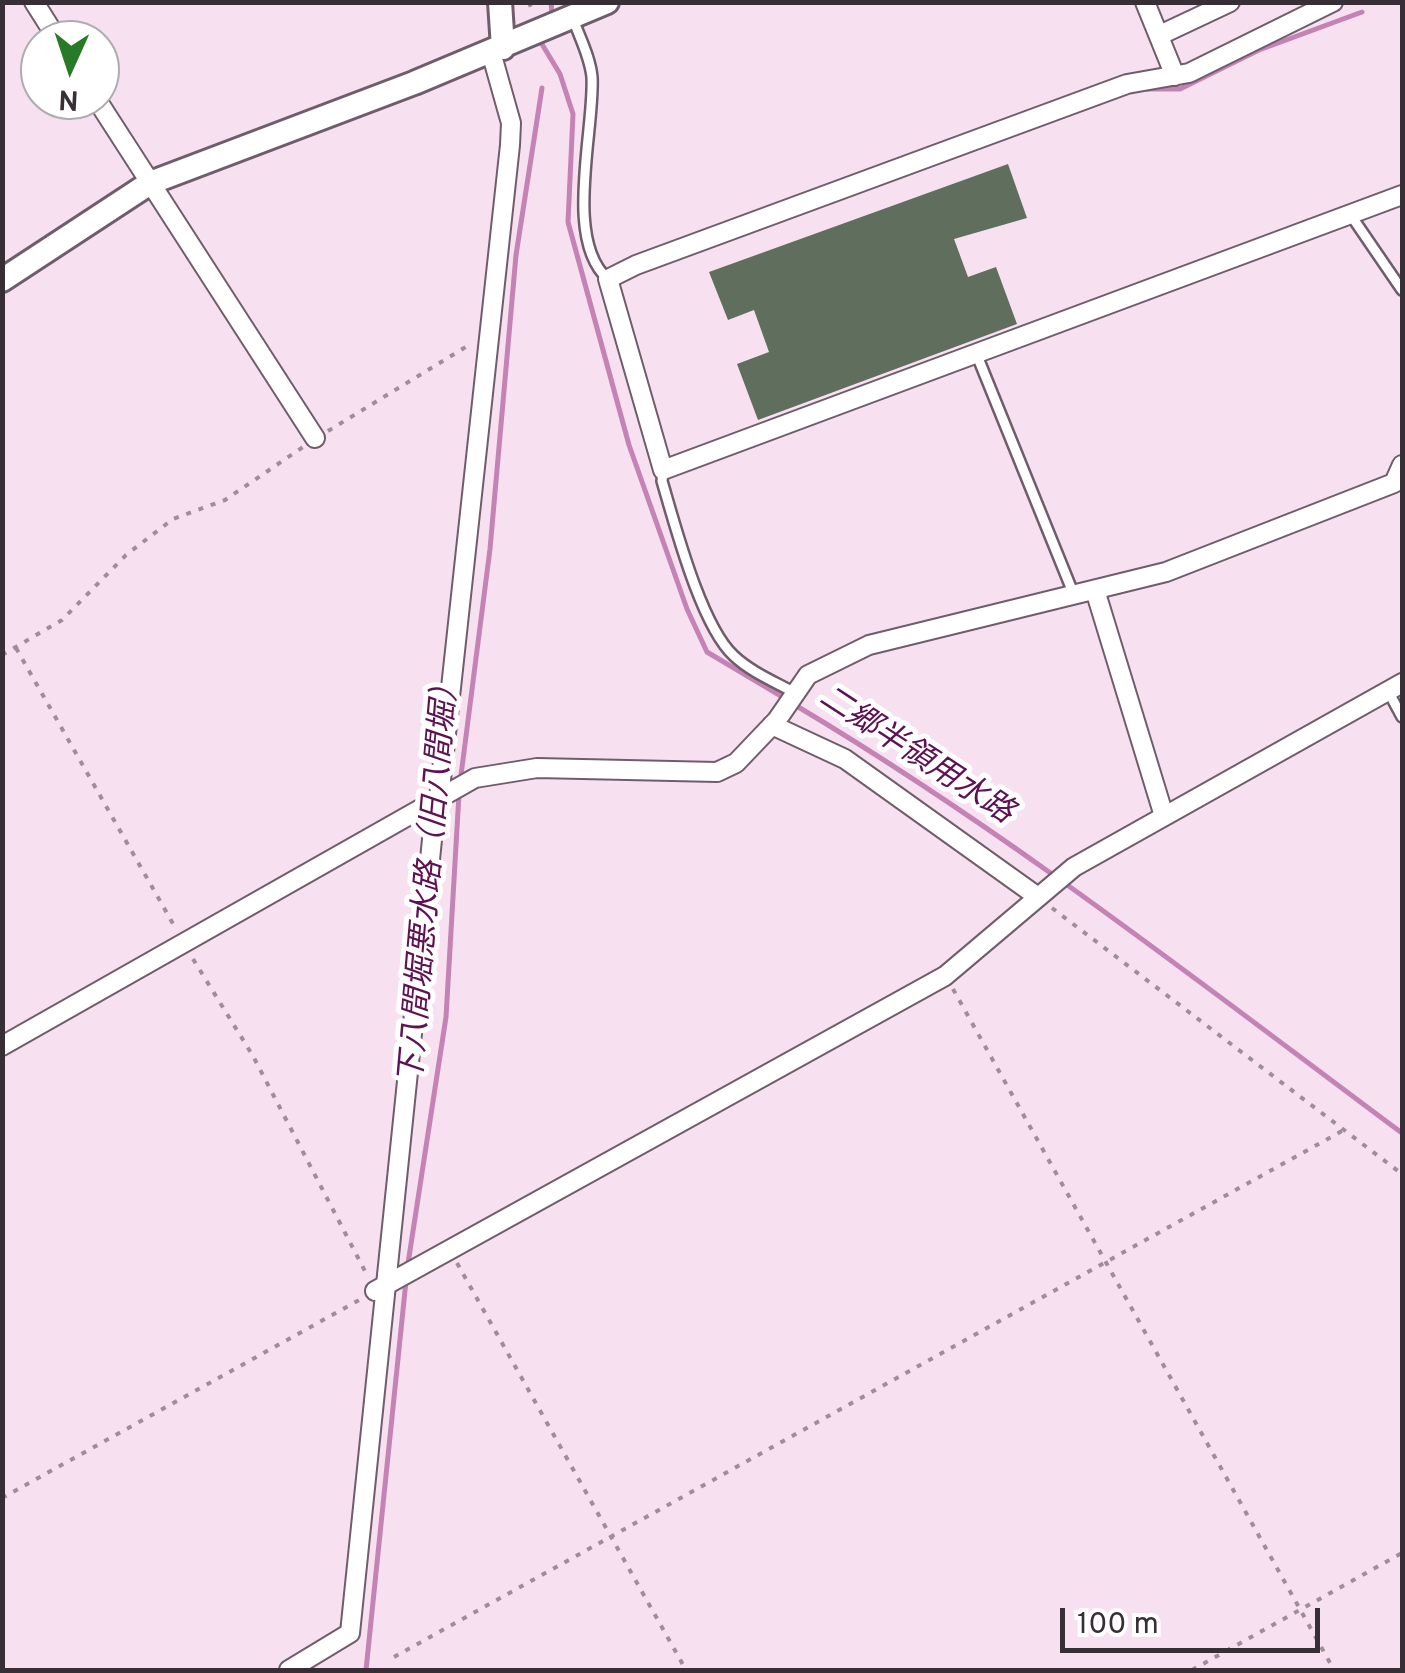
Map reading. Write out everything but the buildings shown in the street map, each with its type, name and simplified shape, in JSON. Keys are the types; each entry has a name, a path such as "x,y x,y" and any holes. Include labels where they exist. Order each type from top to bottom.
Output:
{"street":[{"path":"289,1670 350,1632 382,1286 441,797 511,123 500,2"},
{"path":"2,280 150,183 505,47 607,2"},
{"path":"1145,2 1176,76"},
{"path":"1160,35 1230,2"},
{"path":"1334,2 1176,76 1127,84 636,264 608,279 663,470 1402,195"},
{"path":"109,120 315,438"},
{"path":"2,1046 476,778 537,768 717,772 736,763 775,723 808,675 891,636 981,620 1166,572 1394,483 1402,466"},
{"path":"1095,590 1164,816"},
{"path":"382,1286 946,976 1074,867 1395,687"},
{"path":"775,723 845,759 1038,897"}],"lane":[{"path":"566,22 592,78 584,215 599,272 608,279"},
{"path":"1350,214 1402,290"},
{"path":"976,353 1074,595"},
{"path":"663,470 662,481 684,554 725,647 757,672 795,692"},
{"path":"1395,687 1402,717"}],"path":[{"path":"2,655 62,620 126,555 173,519 224,500 315,438 486,335"},
{"path":"2,1498 382,1286 16,648"},
{"path":"1038,897 1402,1174"},
{"path":"946,976 1334,1670"},
{"path":"394,1657 1342,1131"},
{"path":"450,1250 686,1670"},
{"path":"1192,1670 1402,1552"}],"waterway":[{"name":"下八間堀悪水路（旧八間堀）","path":"551,2 552,15"},
{"path":"1146,89 1180,89 1259,50 1362,12"},
{"name":"二郷半領用水路","path":"537,36 560,74 573,114 568,222 629,445 687,609 707,652 786,699"},
{"name":"下八間堀悪水路（旧八間堀）","path":"460,783 490,549 516,255 542,88"},
{"name":"二郷半領用水路","path":"795,705 1028,857 1402,1133"},
{"name":"下八間堀悪水路（旧八間堀）","path":"407,1270 446,1017 459,794"},
{"name":"下八間堀悪水路（旧八間堀）","path":"366,1670 406,1281"}]}
